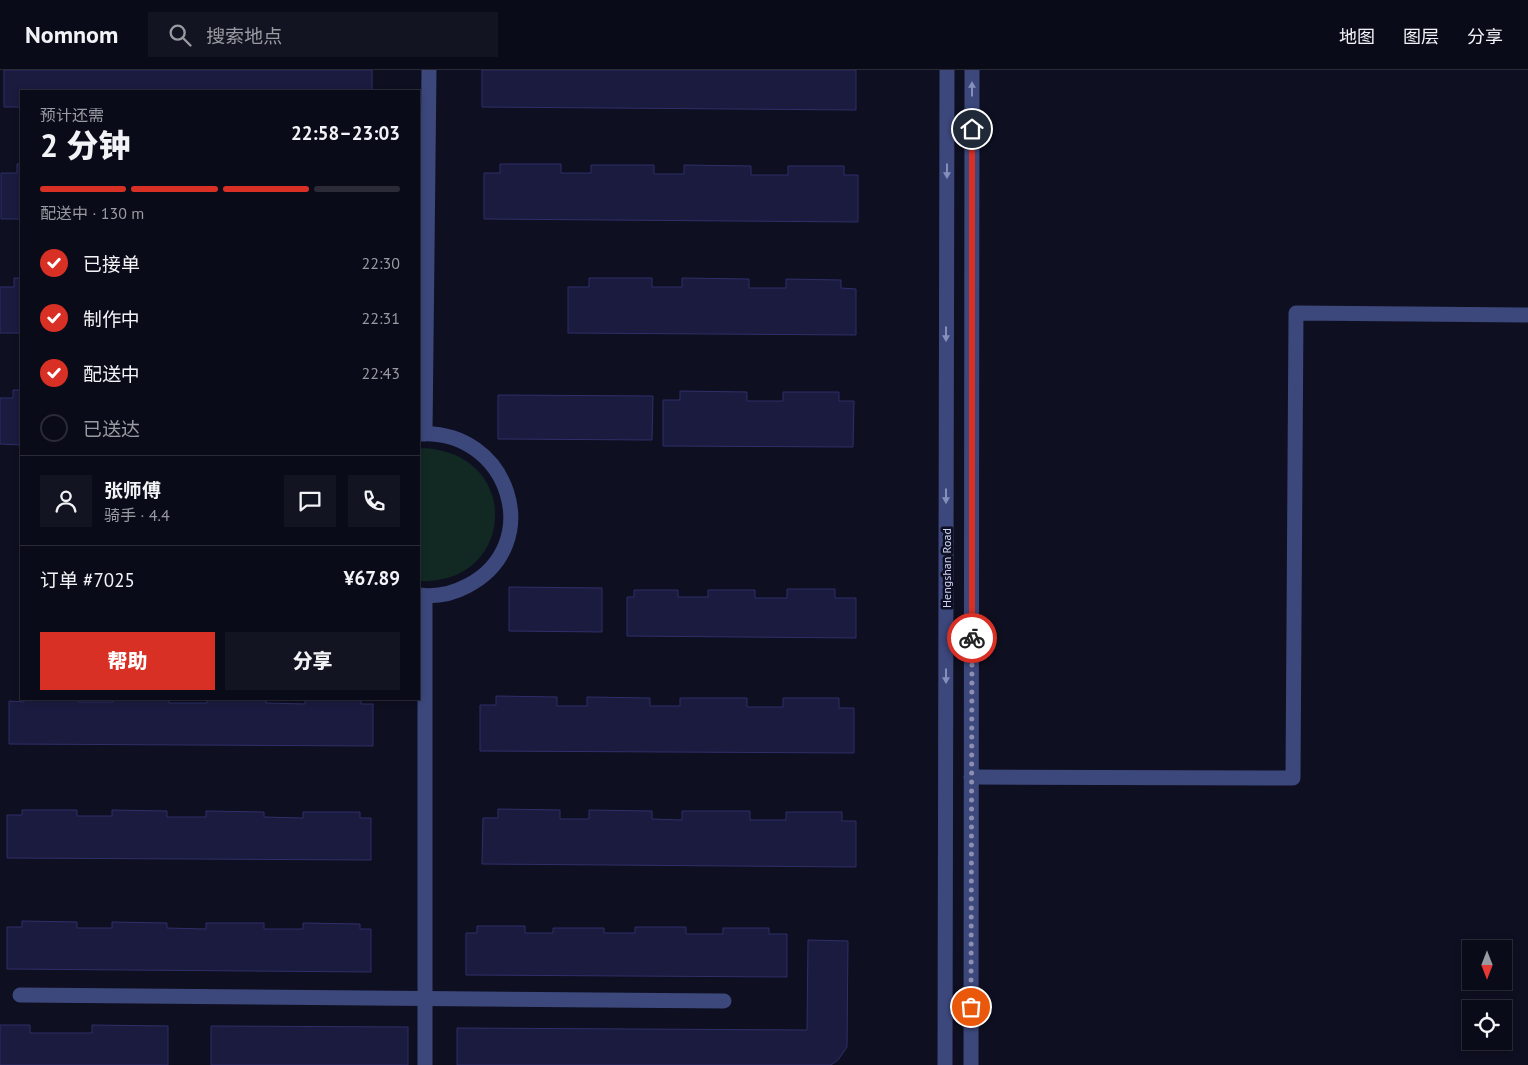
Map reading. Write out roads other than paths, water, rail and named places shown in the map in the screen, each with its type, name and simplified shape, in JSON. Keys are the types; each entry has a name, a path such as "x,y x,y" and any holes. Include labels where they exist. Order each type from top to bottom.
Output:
{"street":[{"path":"425,1065 422,595 442,595 473,583 497,559 505,544 510,526 510,506 506,487 497,470 485,455 469,444 451,436 422,434 429,70"},
{"name":"Hengshan Road","path":"946,1065 947,70"},
{"name":"Hengshan Road","path":"971,1065 972,70"},
{"path":"972,777 1293,778 1296,314 1528,315"},
{"path":"20,995 724,1001"}]}
